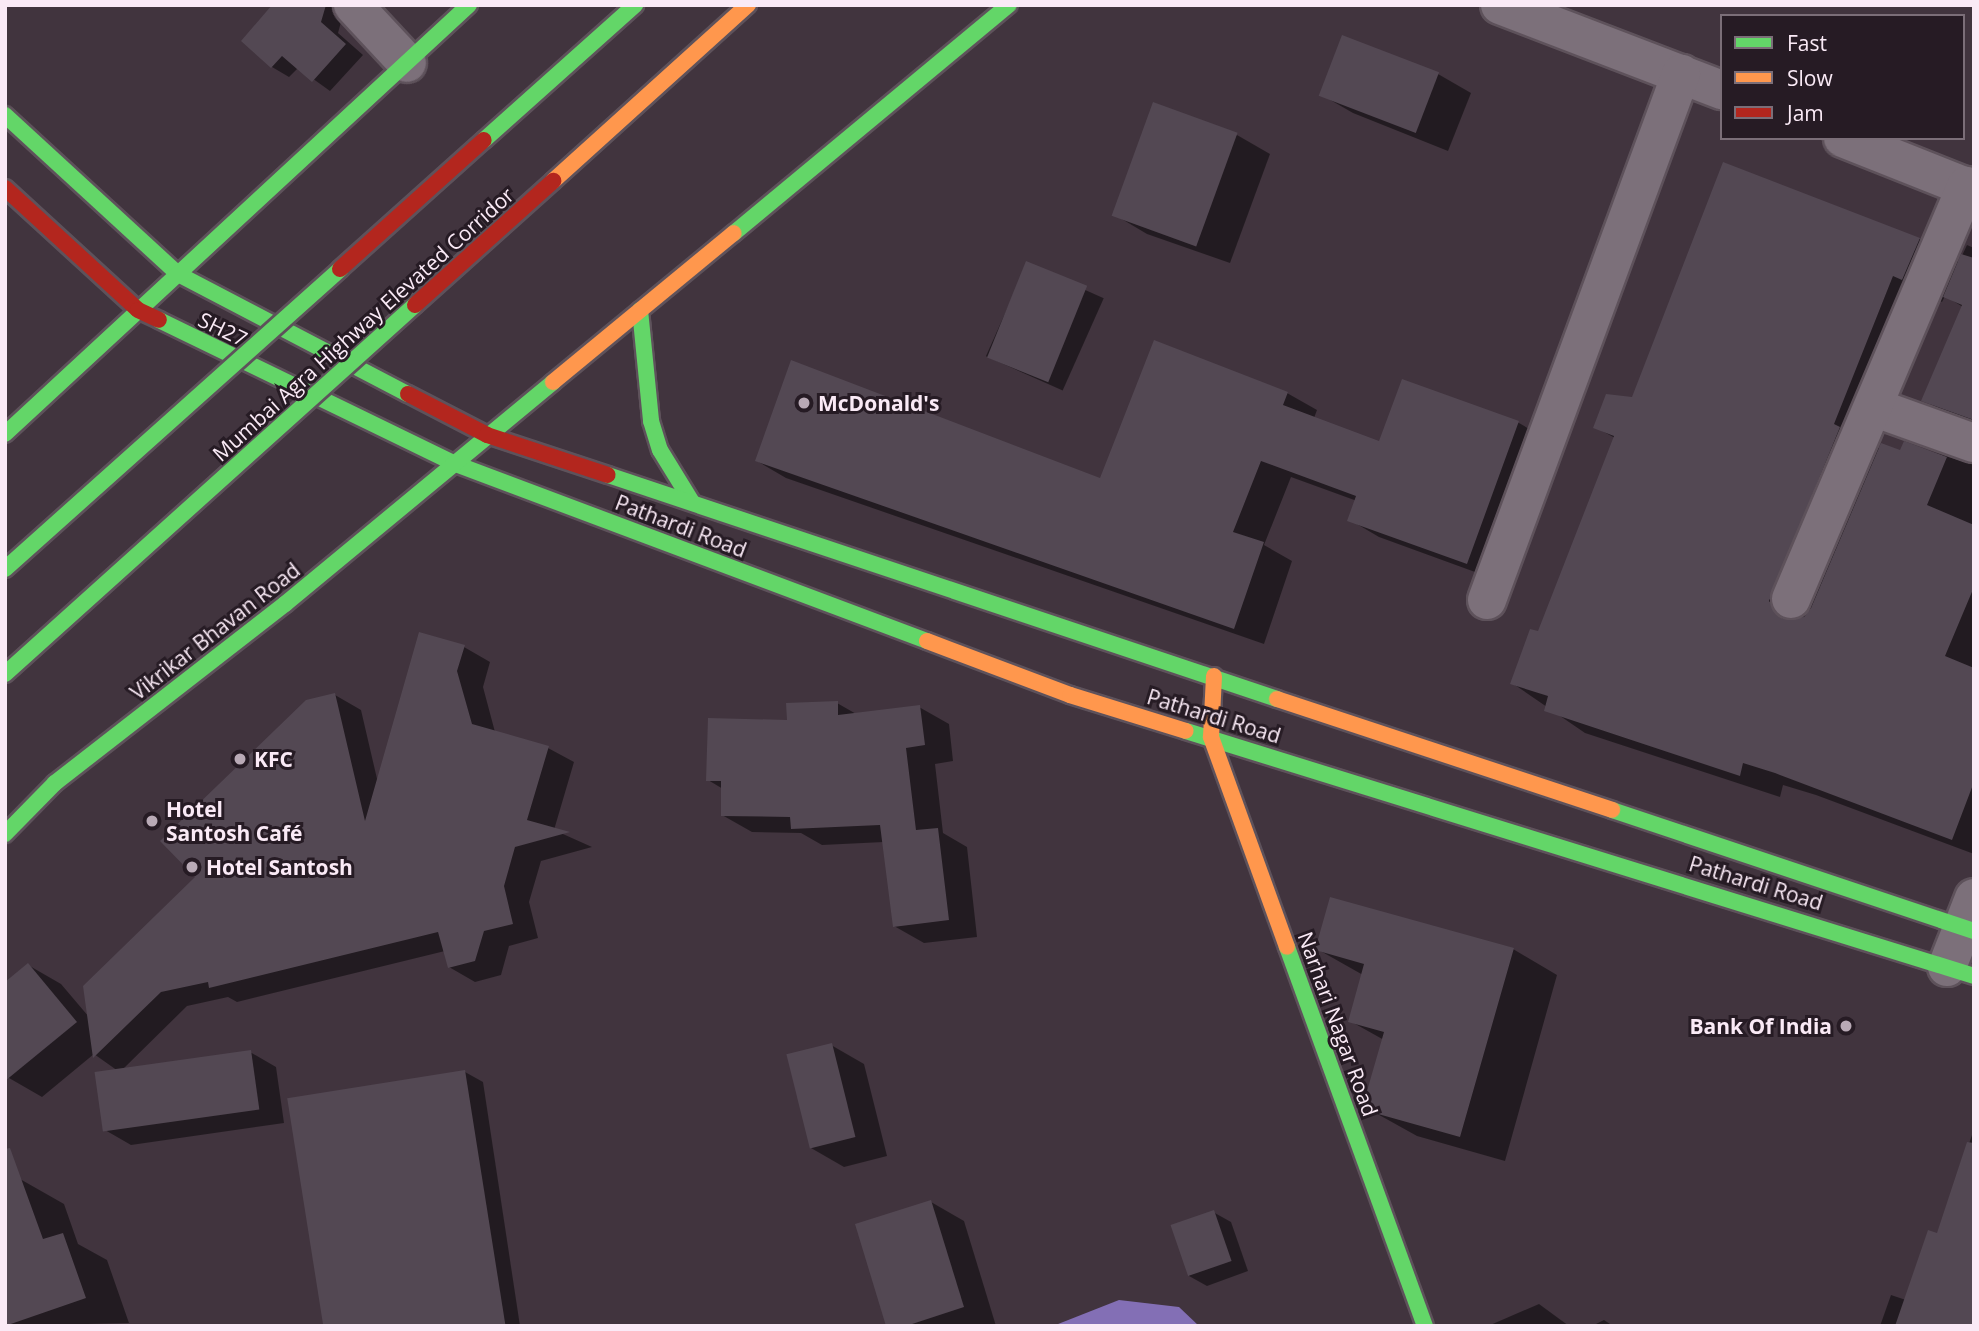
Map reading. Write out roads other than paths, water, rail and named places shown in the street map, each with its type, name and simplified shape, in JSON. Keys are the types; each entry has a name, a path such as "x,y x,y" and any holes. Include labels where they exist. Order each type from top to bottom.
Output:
{"main road":[{"path":"5,434 470,5"},
{"path":"5,569 635,5"},
{"name":"Mumbai Agra Highway Elevated Corridor","path":"5,674 748,5"},
{"name":"Vikrikar Bhavan Road","path":"5,834 55,783 285,604 1009,5"},
{"path":"5,115 178,274 487,435 1214,676 1970,919"},
{"name":"SH27","path":"5,188 138,310 453,463"},
{"path":"640,310 651,421 660,450 692,502"},
{"name":"Pathardi Road","path":"453,463 1070,695 1960,971"},
{"path":"1211,737 1214,676"},
{"name":"Narhari Nagar Road","path":"1211,737 1425,1326"}],"street":[{"path":"353,5 407,63"},
{"path":"1500,5 1720,89"},
{"path":"1487,600 1681,74"},
{"path":"1791,598 1970,188 1848,140"},
{"path":"1876,408 1974,443"},
{"path":"1960,971 1970,919"}],"place":[{"name":"McDonald's","path":"804,403"},
{"name":"KFC","path":"240,759"},
{"name":"Hotel Santosh Café","path":"152,821"},
{"name":"Hotel Santosh","path":"192,867"},
{"name":"Bank Of India","path":"1846,1026"}]}
